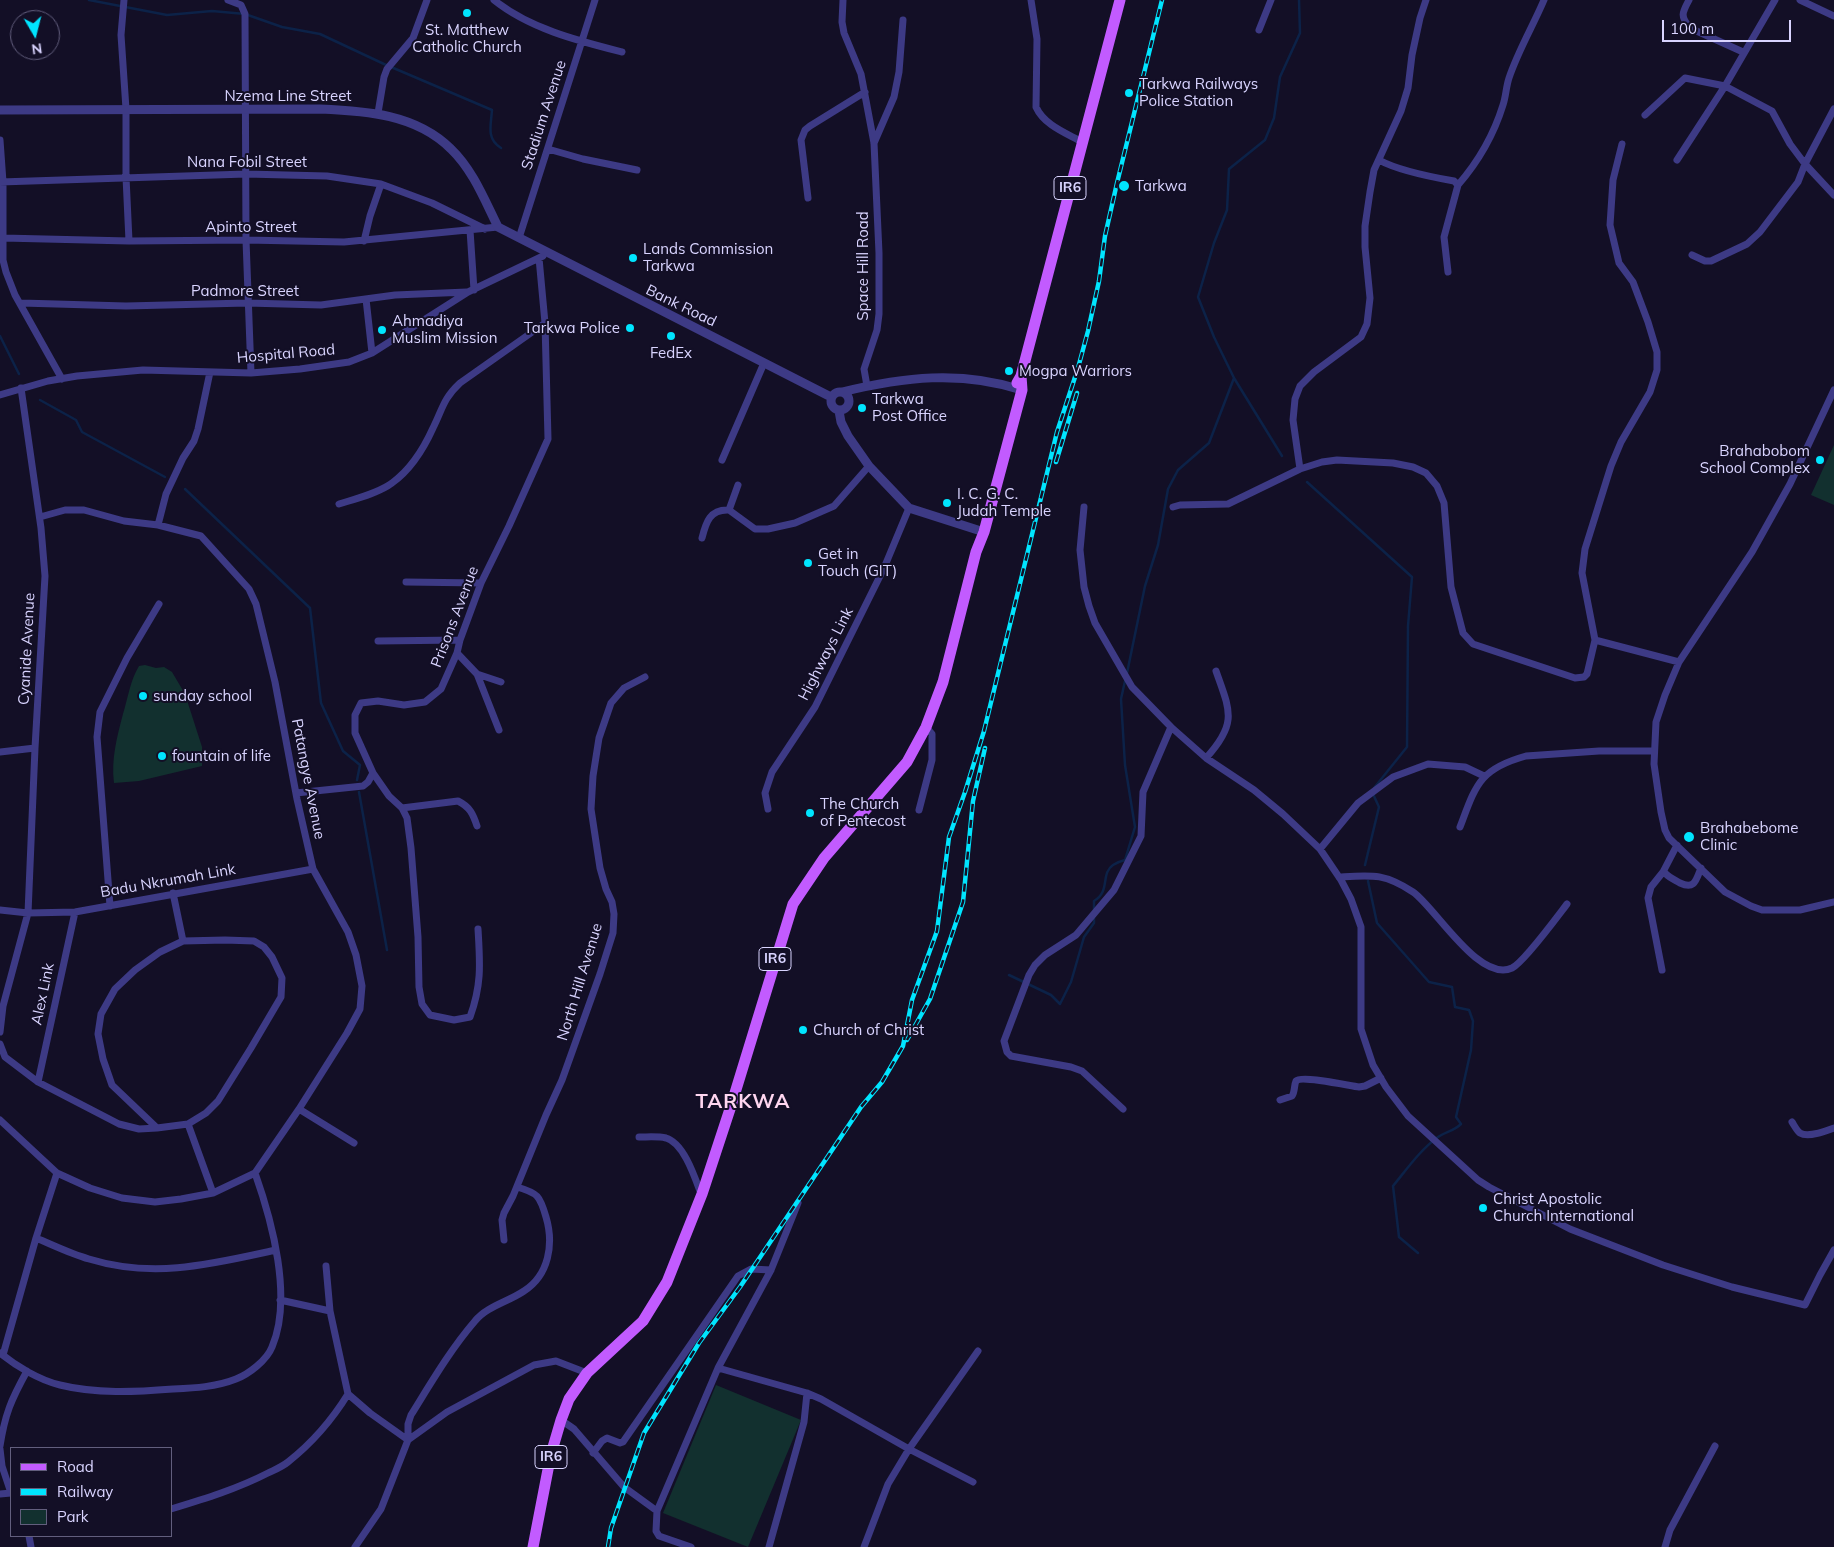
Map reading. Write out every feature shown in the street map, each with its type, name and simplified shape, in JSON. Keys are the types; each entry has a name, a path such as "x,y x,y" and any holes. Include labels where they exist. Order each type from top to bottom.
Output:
{"main road":[{"name":"IR6","path":"533,1547 551,1454 569,1399 587,1374 643,1321 667,1282 702,1194 793,904 824,858 907,762 926,727 943,682 1020,376 1120,0"}],"street":[{"path":"124,0 121,35 126,109 126,177 129,241"},
{"path":"228,0 241,5 245,14 247,303 251,373"},
{"path":"378,113 384,77 388,69 413,38 427,0"},
{"name":"Stadium Avenue","path":"519,238 595,0"},
{"name":"Space Hill Road","path":"843,0 842,22 844,33 861,74 874,143 879,253 879,314 877,330 864,370 867,386"},
{"path":"1031,0 1037,39 1036,107 1046,121 1082,142"},
{"path":"1259,30 1271,0"},
{"path":"1300,469 1293,420 1295,399 1300,386 1314,372 1361,337 1367,324 1370,298 1365,226 1374,170 1384,144 1401,111 1408,88 1412,54 1418,27 1426,0"},
{"path":"1448,272 1444,237 1458,185 1480,156 1494,130 1503,104 1508,80 1544,0"},
{"path":"1689,0 1683,11 1684,21 1690,28 1743,52"},
{"path":"1677,160 1725,86 1743,52 1775,0"},
{"path":"1800,0 1834,16"},
{"path":"497,1 531,23 622,52"},
{"path":"874,143 894,97 899,72 903,20"},
{"path":"1645,115 1685,78 1725,86 1772,111 1790,144 1805,164 1834,195"},
{"path":"808,198 801,144 803,134 810,126 865,92"},
{"name":"Nzema Line Street","path":"0,110 320,109 378,113 420,126 452,149 475,182 498,227"},
{"path":"1692,255 1705,261 1711,261 1747,244 1760,232 1795,188 1805,164 1834,109"},
{"path":"0,140 4,238 3,260 6,272 15,295 62,379"},
{"path":"1173,507 1180,505 1228,504 1300,469 1322,462 1337,460 1393,463 1413,467 1426,473 1437,486 1444,502 1451,587 1463,633 1473,644 1575,678 1584,677 1588,674 1595,640 1582,573 1585,549 1611,466 1621,442 1650,392 1657,370 1657,352 1648,322 1633,282 1618,263 1610,225 1613,180 1622,144"},
{"path":"548,149 583,159 637,170"},
{"path":"1379,160 1389,165 1454,181 1458,185"},
{"name":"Nana Fobil Street","path":"2,182 246,174 327,176 381,184 432,203 485,229"},
{"path":"364,241 381,184"},
{"path":"498,227 519,238"},
{"name":"Apinto Street","path":"4,238 129,241 246,240 344,242 498,227"},
{"path":"470,230 471,291"},
{"name":"Bank Road","path":"519,238 831,397"},
{"name":"Hospital Road","path":"0,395 62,379 143,370 251,373 349,362 372,353 471,291 548,253"},
{"name":"Prisons Avenue","path":"478,929 480,968 477,997 470,1017 454,1020 430,1015 422,1004 419,987 418,937 408,818 373,773 355,733 355,715 361,703 378,701 404,705 426,702 441,689 457,653 481,583 548,439 545,323 540,258"},
{"name":"Padmore Street","path":"21,303 126,306 247,303 321,305 395,295 471,291"},
{"path":"366,299 372,353"},
{"path":"339,504 392,484 422,449 434,428 441,406 449,394 460,383 545,323"},
{"path":"722,460 764,363"},
{"path":"158,525 166,494 183,458 194,441 210,372"},
{"path":"842,392 848,396 849,402 846,408 840,410 833,408 830,401 831,397 838,392 911,378 978,380 1018,389"},
{"name":"Cyanide Avenue","path":"0,1032 3,1006 28,913 45,576 40,517 22,388"},
{"path":"1834,390 1790,484 1752,552 1679,662 1656,722 1654,751 1654,764 1663,821 1669,838 1725,892 1741,902 1762,910 1800,910 1834,902"},
{"path":"840,410 841,422 848,436 869,466 909,508 980,531"},
{"path":"702,538 708,517 716,512 729,510 755,529 768,529 795,523 834,506 869,466"},
{"path":"729,510 738,485"},
{"path":"1084,506 1080,550 1081,570 1086,596 1095,623 1132,687 1171,727 1206,758 1276,808 1320,849 1340,877 1352,899 1361,927 1361,1029 1373,1065 1380,1078 1408,1116 1478,1180 1489,1187 1570,1229 1663,1265 1749,1292 1805,1305 1834,1250"},
{"name":"Highways Link","path":"768,809 765,793 772,772 815,707 884,568 909,508"},
{"name":"Patangye Avenue","path":"40,517 65,510 84,510 124,521 158,525 201,536 234,571 256,604 270,658 312,870 348,932 356,956 362,986 360,1009 348,1033 300,1108 255,1173"},
{"path":"406,582 481,583"},
{"path":"110,906 97,737 100,712 127,658 159,604"},
{"path":"378,641 460,640"},
{"path":"1595,640 1679,662"},
{"path":"457,653 477,674 498,730"},
{"path":"1206,758 1220,743 1225,734 1229,715 1228,706 1216,671"},
{"path":"477,674 501,682"},
{"name":"North Hill Avenue","path":"504,1240 502,1220 504,1212 517,1187 546,1114 562,1080 613,933 614,914 612,902 600,868 591,809 592,776 599,738 611,703 624,688 645,676"},
{"path":"919,810 932,760 932,734 926,727"},
{"path":"1123,1109 1082,1071 1071,1067 1011,1056 1007,1052 1004,1041 1029,975 1035,965 1076,935 1114,890 1141,836 1143,792 1171,727"},
{"path":"0,752 35,748"},
{"path":"1460,827 1470,799 1484,776 1496,767 1526,756 1599,751 1654,751"},
{"path":"1320,849 1358,803 1393,777 1428,764 1465,767 1484,776"},
{"path":"296,793 363,786 368,782 373,773"},
{"path":"402,808 458,801 466,805 472,813 477,826"},
{"path":"1662,970 1648,898 1651,887 1663,872 1676,844"},
{"path":"1663,872 1668,877 1687,886 1694,882 1701,868"},
{"name":"Badu Nkrumah Link","path":"0,910 28,913 75,912 173,893 312,870"},
{"path":"1340,877 1374,875 1386,878 1413,892 1421,898 1460,944 1486,964 1500,970 1513,967 1549,928 1567,904"},
{"path":"173,893 183,941"},
{"name":"Alex Link","path":"38,1082 75,912"},
{"path":"0,1044 5,1057 38,1082 119,1124 139,1129 157,1128 188,1124 206,1113 218,1101 281,997 282,978 272,957 264,947 254,941 183,941 160,952 135,970 115,989 101,1014 98,1034 103,1059 112,1085 157,1128"},
{"path":"1280,1100 1292,1096 1296,1081 1299,1079 1311,1079 1358,1087 1365,1086 1380,1078"},
{"path":"300,1108 354,1144"},
{"path":"0,1120 57,1173 90,1188 122,1198 155,1202 213,1193 255,1173 276,1250 280,1300 279,1326 272,1349 258,1366 237,1379 207,1387 136,1392 97,1391 58,1385 27,1371 2,1354 57,1173"},
{"path":"1792,1122 1799,1132 1804,1134 1834,1128"},
{"path":"188,1124 213,1193"},
{"path":"639,1137 667,1138 675,1142 685,1157 702,1194"},
{"path":"355,1547 381,1509 408,1440 408,1424 411,1415 443,1364 476,1319 492,1307 523,1291 536,1281 544,1268 549,1252 549,1240 547,1220 541,1200 536,1193 517,1187"},
{"path":"690,1547 659,1536 656,1531 657,1511 718,1368 771,1270 798,1203"},
{"path":"36,1238 88,1259 139,1268 192,1268 276,1250"},
{"path":"326,1266 330,1311 348,1394 370,1413 408,1440"},
{"path":"593,1453 602,1441 607,1438 620,1443 623,1442 738,1276 751,1269 771,1270"},
{"path":"280,1300 330,1311"},
{"path":"864,1547 888,1484 909,1449 978,1351"},
{"path":"408,1440 447,1412 534,1365 556,1361 587,1374"},
{"path":"718,1368 807,1393 821,1399 909,1449 973,1482"},
{"path":"10,1490 2,1466 0,1448 5,1417 12,1397 27,1371"},
{"path":"769,1547 804,1422 807,1393"},
{"path":"172,1509 253,1481 287,1463 317,1435 335,1414 348,1394"},
{"path":"561,1420 574,1429 593,1453 624,1486 657,1511"},
{"path":"1665,1547 1670,1530 1715,1446"}],"green space":[{"path":"1834,445 1834,505 1811,495"},
{"path":"145,665 156,668 164,667 172,672 185,694 202,747 202,766 139,781 114,783 114,757 123,714 136,672 139,666"},
{"path":"716,1385 801,1420 748,1547 663,1513"}],"waterway":[{"path":"89,0 167,15 212,11 245,14 282,27 320,34 384,64 492,110 491,136 501,148"},
{"path":"1282,456 1234,378 1214,337 1198,297 1214,243 1227,210 1229,169 1265,140 1274,118 1280,77 1300,33 1299,0"},
{"path":"0,336 19,374"},
{"path":"1127,673 1145,586 1158,545 1168,489 1178,470 1209,443 1234,378"},
{"path":"40,400 76,420 82,432 165,477"},
{"path":"1307,482 1412,577 1408,626 1407,747 1374,788"},
{"path":"185,489 310,608 321,703 343,751 360,765 357,780"},
{"path":"1094,912 1094,901 1099,897 1104,888 1109,869 1114,864 1125,860 1135,827 1125,765 1121,699 1125,681"},
{"path":"359,792 387,950"},
{"path":"1365,865 1379,807 1373,794"},
{"path":"1368,881 1377,923 1429,982 1452,987 1455,1007 1469,1010 1473,1021 1471,1050 1456,1117 1461,1124 1431,1142 1393,1186 1399,1237 1418,1253"},
{"path":"1009,975 1051,995 1060,1004 1071,982 1084,937 1094,923 1094,918"}],"railway":[{"path":"608,1547 611,1528 644,1433 699,1343 740,1287 861,1107 882,1082 903,1046 912,1000 937,931 949,837 984,731 1057,432 1088,331 1099,281 1105,236 1162,0"},
{"path":"1056,462 1077,393"},
{"path":"907,1040 930,999 963,902 973,801 985,748"}],"place":[{"name":"St. Matthew Catholic Church","path":"467,13"},
{"name":"Tarkwa Railways Police Station","path":"1129,93"},
{"name":"Tarkwa","path":"1124,186"},
{"name":"Lands Commission Tarkwa","path":"633,258"},
{"name":"Tarkwa Police","path":"630,328"},
{"name":"Ahmadiya Muslim Mission","path":"382,330"},
{"name":"FedEx","path":"671,336"},
{"name":"Mogpa Warriors","path":"1009,371"},
{"name":"Tarkwa Post Office","path":"862,408"},
{"name":"Brahabobom School Complex","path":"1820,460"},
{"name":"I. C. G. C. Judah Temple","path":"947,503"},
{"name":"Get in Touch (GIT)","path":"808,563"},
{"name":"sunday school","path":"143,696"},
{"name":"fountain of life","path":"162,756"},
{"name":"The Church of Pentecost","path":"810,813"},
{"name":"Brahabebome Clinic","path":"1689,837"},
{"name":"Church of Christ","path":"803,1030"},
{"name":"Christ Apostolic Church International","path":"1483,1208"}],"district":[{"name":"TARKWA","path":"743,1102"}]}
